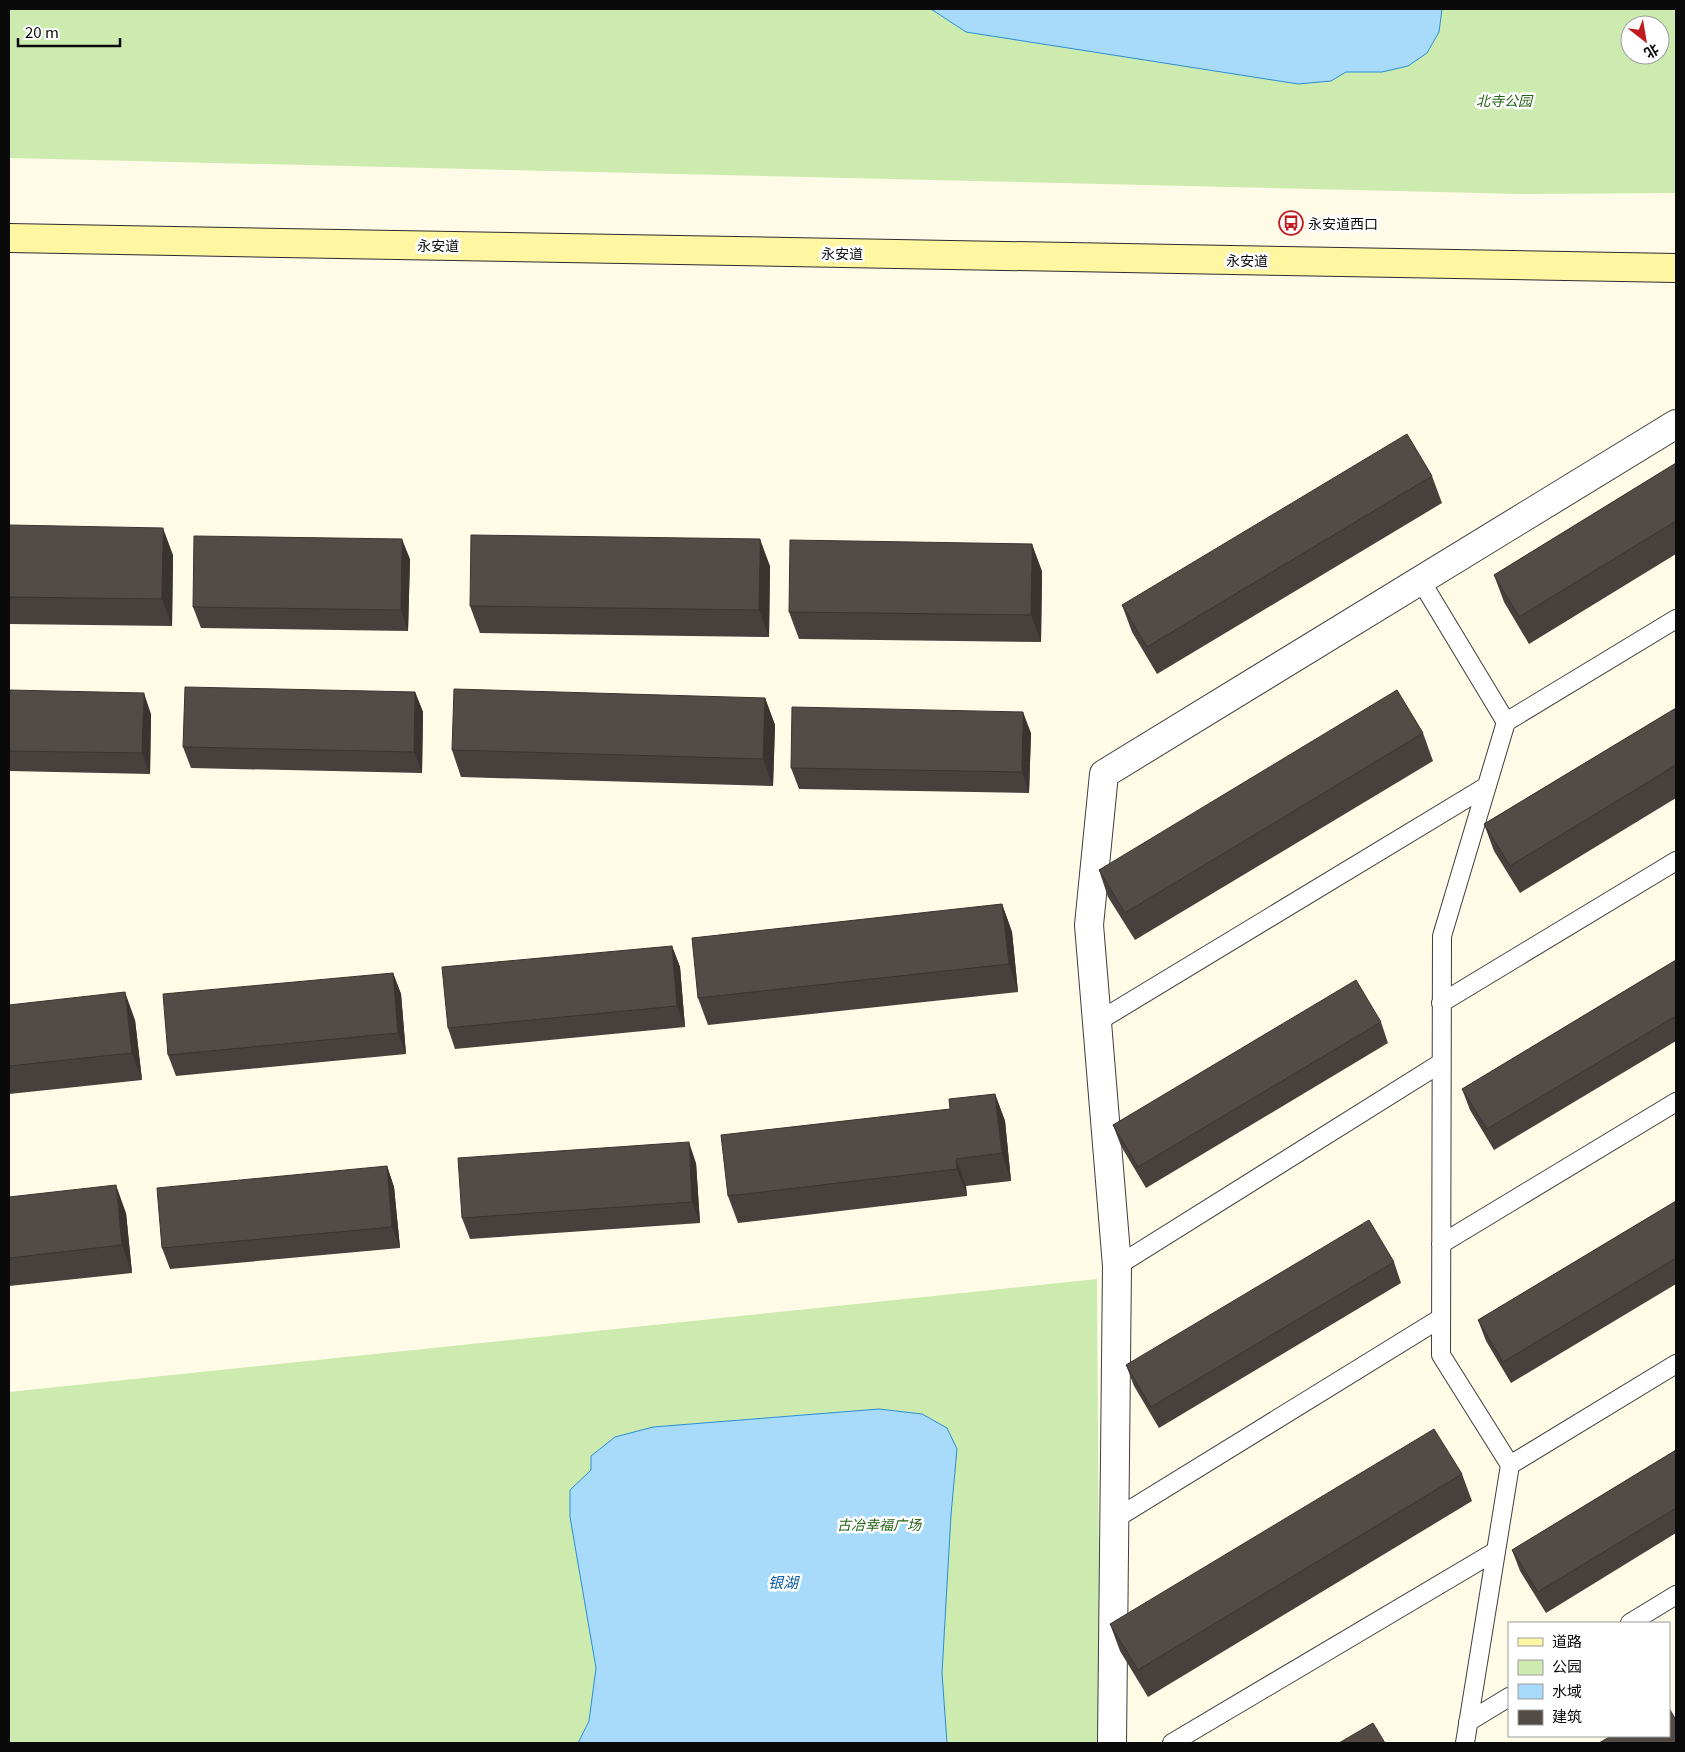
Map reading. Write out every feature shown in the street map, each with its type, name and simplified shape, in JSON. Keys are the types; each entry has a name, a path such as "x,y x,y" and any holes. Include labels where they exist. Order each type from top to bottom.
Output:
{"main road":[{"name":"永安道","path":"9,238 1676,268"}],"street":[{"path":"1112,1743 1117,1266 1089,925 1104,774 1676,424"}],"lane":[{"path":"1421,581 1506,722"},
{"path":"1465,1743 1510,1465 1441,1355 1442,936 1506,722 1676,619"},
{"path":"1097,1022 1487,786"},
{"path":"1442,1004 1676,861"},
{"path":"1117,1266 1441,1063"},
{"path":"1441,1244 1676,1102"},
{"path":"1115,1519 1441,1318"},
{"path":"1510,1465 1676,1364"},
{"path":"1172,1743 1496,1552"},
{"path":"1632,1622 1676,1595"},
{"path":"1468,1722 1508,1699"}],"green space":[{"name":"北寺公园","path":"9,9 1676,9 1676,193 1520,194 9,158"},
{"name":"古冶幸福广场","path":"1097,1279 1100,1743 9,1743 9,1392"}],"water":[{"path":"931,9 1442,9 1439,32 1427,53 1408,66 1382,72 1346,72 1331,81 1298,84 966,32"},
{"name":"银湖","path":"879,1409 922,1414 947,1428 957,1449 951,1515 942,1673 947,1743 578,1743 589,1721 596,1668 570,1517 570,1490 591,1470 591,1456 615,1437 653,1427"}],"building":[{"path":"1407,434 1432,476 1147,647 1122,605"},
{"path":"1676,463 1676,521 1519,617 1494,575"},
{"path":"9,525 163,528 162,599 9,597"},
{"path":"471,535 760,539 759,610 470,606"},
{"path":"194,536 402,539 401,610 193,607"},
{"path":"790,540 1032,544 1031,615 789,612"},
{"path":"185,687 415,692 414,752 183,747"},
{"path":"454,689 765,698 763,759 452,750"},
{"path":"9,690 144,693 142,753 9,751"},
{"path":"1397,690 1423,733 1125,913 1099,870"},
{"path":"792,707 1023,712 1022,772 791,768"},
{"path":"1676,708 1676,765 1510,866 1484,824"},
{"path":"1002,904 1009,964 698,998 692,938"},
{"path":"672,946 677,1006 448,1028 442,967"},
{"path":"1676,960 1676,1016 1487,1129 1462,1089"},
{"path":"393,973 398,1033 168,1055 163,994"},
{"path":"1356,980 1381,1022 1138,1167 1113,1125"},
{"path":"125,992 132,1053 9,1066 9,1005"},
{"path":"995,1094 1002,1153 956,1159 957,1169 728,1196 721,1135 950,1109 949,1099"},
{"path":"689,1142 692,1202 462,1218 458,1158"},
{"path":"387,1166 392,1227 162,1248 157,1188"},
{"path":"116,1185 122,1245 9,1258 9,1197"},
{"path":"1676,1201 1676,1258 1503,1362 1478,1320"},
{"path":"1369,1220 1394,1262 1151,1407 1126,1365"},
{"path":"1434,1429 1462,1474 1138,1670 1110,1624"},
{"path":"1676,1450 1676,1508 1538,1592 1512,1550"},
{"path":"1670,1710 1676,1720 1676,1743 1599,1743 1609,1737 1670,1737"},
{"path":"1373,1723 1385,1743 1339,1743"}],"place":[{"name":"永安道西口","path":"1291,223"}]}
